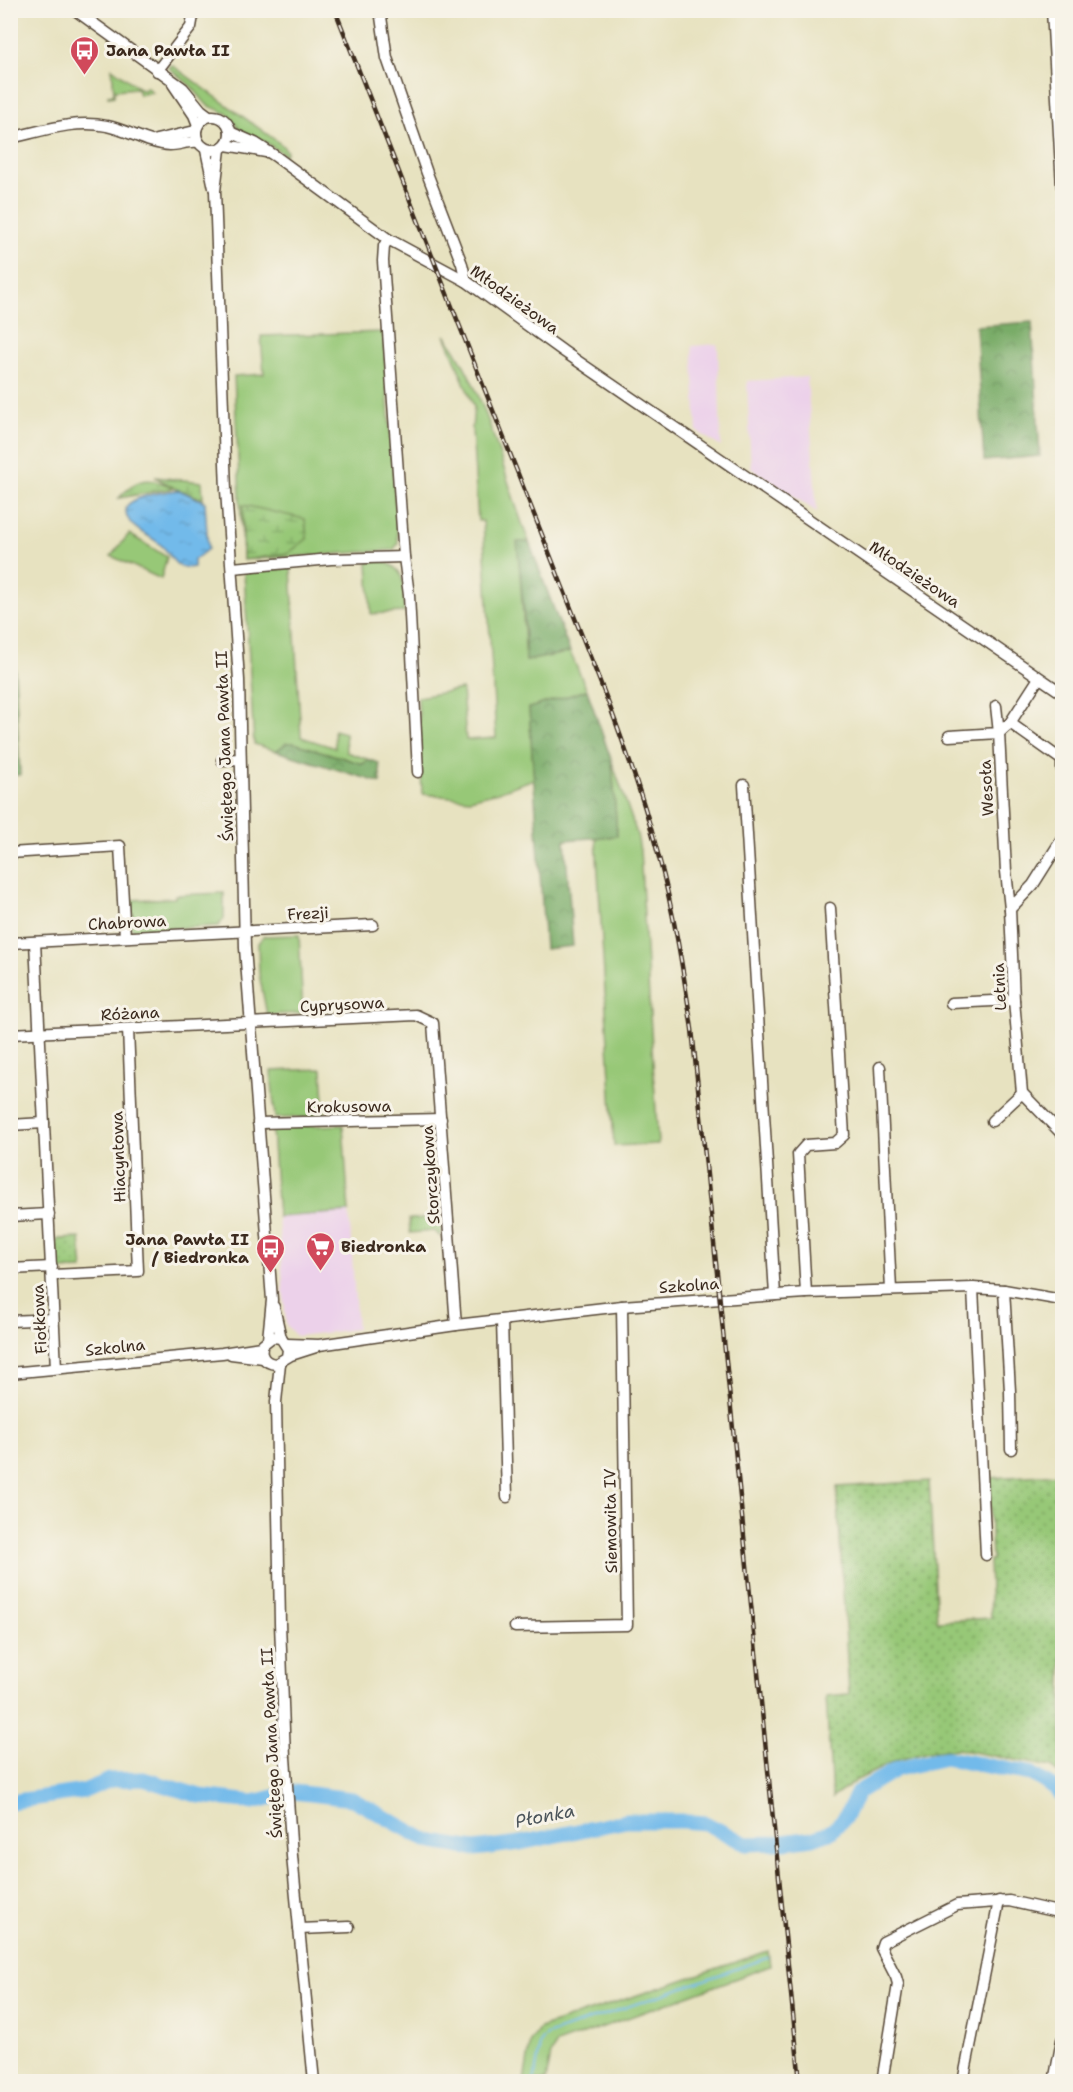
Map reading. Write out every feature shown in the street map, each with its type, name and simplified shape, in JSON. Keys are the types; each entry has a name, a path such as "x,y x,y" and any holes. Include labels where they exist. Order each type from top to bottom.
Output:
{"street":[{"path":"75,10 183,88 209,116 223,120 230,132 223,147"},
{"path":"157,71 191,27 194,10"},
{"path":"380,10 387,58 466,280"},
{"path":"1052,10 1062,187"},
{"path":"172,81 194,115 202,146"},
{"path":"153,141 197,128 209,116"},
{"path":"10,138 62,126 90,123 109,126 170,145 223,147 267,152"},
{"name":"Młodzieżowa","path":"230,132 255,143 388,239 466,280 563,351 1062,693"},
{"name":"Świętego Jana Pawła II","path":"202,146 215,191"},
{"name":"Świętego Jana Pawła II","path":"223,147 215,191 226,490 239,680 245,931 272,1300 284,1341 276,1402 285,1757 314,2082"},
{"path":"388,239 384,246 383,261 404,557 409,595 418,772"},
{"path":"232,568 404,557"},
{"path":"949,736 999,734 1010,723 1039,678"},
{"name":"Wesoła","path":"996,706 1010,909"},
{"path":"1010,723 1062,759 1062,770"},
{"path":"222,760 240,759"},
{"path":"744,785 775,1295"},
{"path":"1010,909 1033,885 1062,839"},
{"path":"10,853 120,846 125,937"},
{"path":"806,1293 798,1154 806,1145 835,1143 844,1135 830,908"},
{"name":"Letnia","path":"1010,909 1014,1000 1022,1093"},
{"name":"Frezji","path":"245,931 373,925"},
{"name":"Chabrowa","path":"10,943 245,931"},
{"name":"Fiołkowa","path":"35,942 56,1368"},
{"path":"951,1003 1014,1000"},
{"name":"Cyprysowa","path":"250,1022 416,1015 432,1023"},
{"name":"Różana","path":"10,1034 250,1022"},
{"name":"Storczykowa","path":"432,1023 456,1325"},
{"name":"Hiacyntowa","path":"52,1271 138,1271 128,1029"},
{"path":"880,1067 891,1290"},
{"path":"992,1121 1022,1093 1062,1134"},
{"name":"Krokusowa","path":"258,1123 441,1119"},
{"path":"10,1125 44,1124"},
{"path":"10,1216 49,1214"},
{"name":"Fiołkowa","path":"10,1269 52,1271"},
{"path":"973,1288 984,1475 986,1555"},
{"name":"Szkolna","path":"10,1373 222,1353 265,1352 284,1341 319,1345 456,1325 622,1306 775,1295 973,1288 1004,1290 1062,1300"},
{"path":"1004,1290 1011,1449"},
{"name":"Świętego Jana Pawła II","path":"272,1300 265,1352 276,1402"},
{"name":"Siemowita IV","path":"515,1627 627,1625 622,1306"},
{"path":"10,1321 53,1319"},
{"path":"502,1320 507,1497"},
{"name":"Szkolna","path":"283,1360 319,1345"},
{"path":"265,1352 283,1360"},
{"path":"963,2082 999,1901"},
{"path":"882,2082 898,1984 881,1948 883,1942 957,1905 999,1901 1016,1902 1062,1913"},
{"path":"299,1929 349,1927"},
{"path":"1054,2082 1062,2040"}],"shaded area":[{"path":"717,344 721,447 697,431 692,346"},
{"path":"807,377 817,512 751,468 747,381"},
{"path":"349,1212 357,1329 296,1336 286,1325 278,1217"}],"green space":[{"path":"172,65 282,145 287,151 285,155 240,130 228,114 207,105 191,86 169,68"},
{"path":"112,68 143,91 147,87 152,92 139,95 137,88 115,90 114,96 108,97 114,94"},
{"path":"1032,322 1040,456 984,461 976,326"},
{"path":"383,332 398,544 393,550 243,560 234,376 264,374 261,336"},
{"path":"445,335 460,358 484,409 529,542 518,542 526,661 570,652 587,690 529,708 534,779 470,799 422,794 418,697 462,689 466,740 496,738 483,521 478,521 472,429 474,407"},
{"path":"155,477 202,482 203,499 174,488 119,498 132,486 144,480 156,481 173,487"},
{"path":"243,505 305,519 307,539 287,554 243,560"},
{"path":"129,534 167,557 161,579 111,556"},
{"path":"517,542 529,542 570,652 526,661"},
{"path":"382,561 397,569 401,575 404,588 404,612 371,614 368,562"},
{"path":"291,568 301,737 335,748 334,730 345,733 346,752 370,760 362,764 294,743 286,743 276,751 254,744 244,572"},
{"path":"11,590 20,775 10,775"},
{"path":"587,690 612,762 617,836 565,840 573,946 545,949 529,708"},
{"path":"287,743 294,743 362,764 370,760 379,763 381,783 276,751"},
{"path":"612,762 637,834 640,850 658,1144 614,1146 596,838 617,836"},
{"path":"224,893 224,919 218,926 133,930 131,928 130,900"},
{"path":"299,935 303,1013 267,1015 259,974 258,943 264,936"},
{"path":"322,1069 325,1117 275,1118 271,1071"},
{"path":"343,1125 349,1212 278,1217 272,1130 281,1127"},
{"path":"440,1211 441,1237 434,1231 410,1233 409,1219 433,1218"},
{"path":"80,1238 83,1269 57,1270 57,1239"},
{"path":"1062,1474 1062,1778 1052,1767 957,1749 928,1752 895,1761 857,1780 832,1798 826,1696 849,1694 837,1487 929,1481 937,1621 991,1618 989,1560 992,1560 989,1478"},
{"path":"768,1951 770,1966 556,2044 551,2054 546,2081 524,2081 531,2041 540,2028"}],"water":[{"path":"179,490 205,502 208,549 194,560 194,567 182,567 174,562 157,541 133,526 126,514 126,507 136,500"}],"waterway":[{"name":"Płonka","path":"10,1802 84,1791 110,1780 143,1779 200,1796 253,1802 294,1792 352,1799 428,1841 474,1849 520,1843 626,1821 705,1823 746,1844 813,1838 832,1831 845,1817 858,1792 897,1769 945,1758 1032,1774 1057,1790 1062,1796"},
{"path":"534,2082 540,2044 547,2035 767,1958"}],"railway":[{"path":"335,10 610,707 642,798 669,898 692,1029 800,2082"}],"place":[{"name":"Jana Pawła II","path":"85,76"},
{"name":"Biedronka","path":"320,1272"},
{"name":"Jana Pawła II / Biedronka","path":"270,1274"}]}
